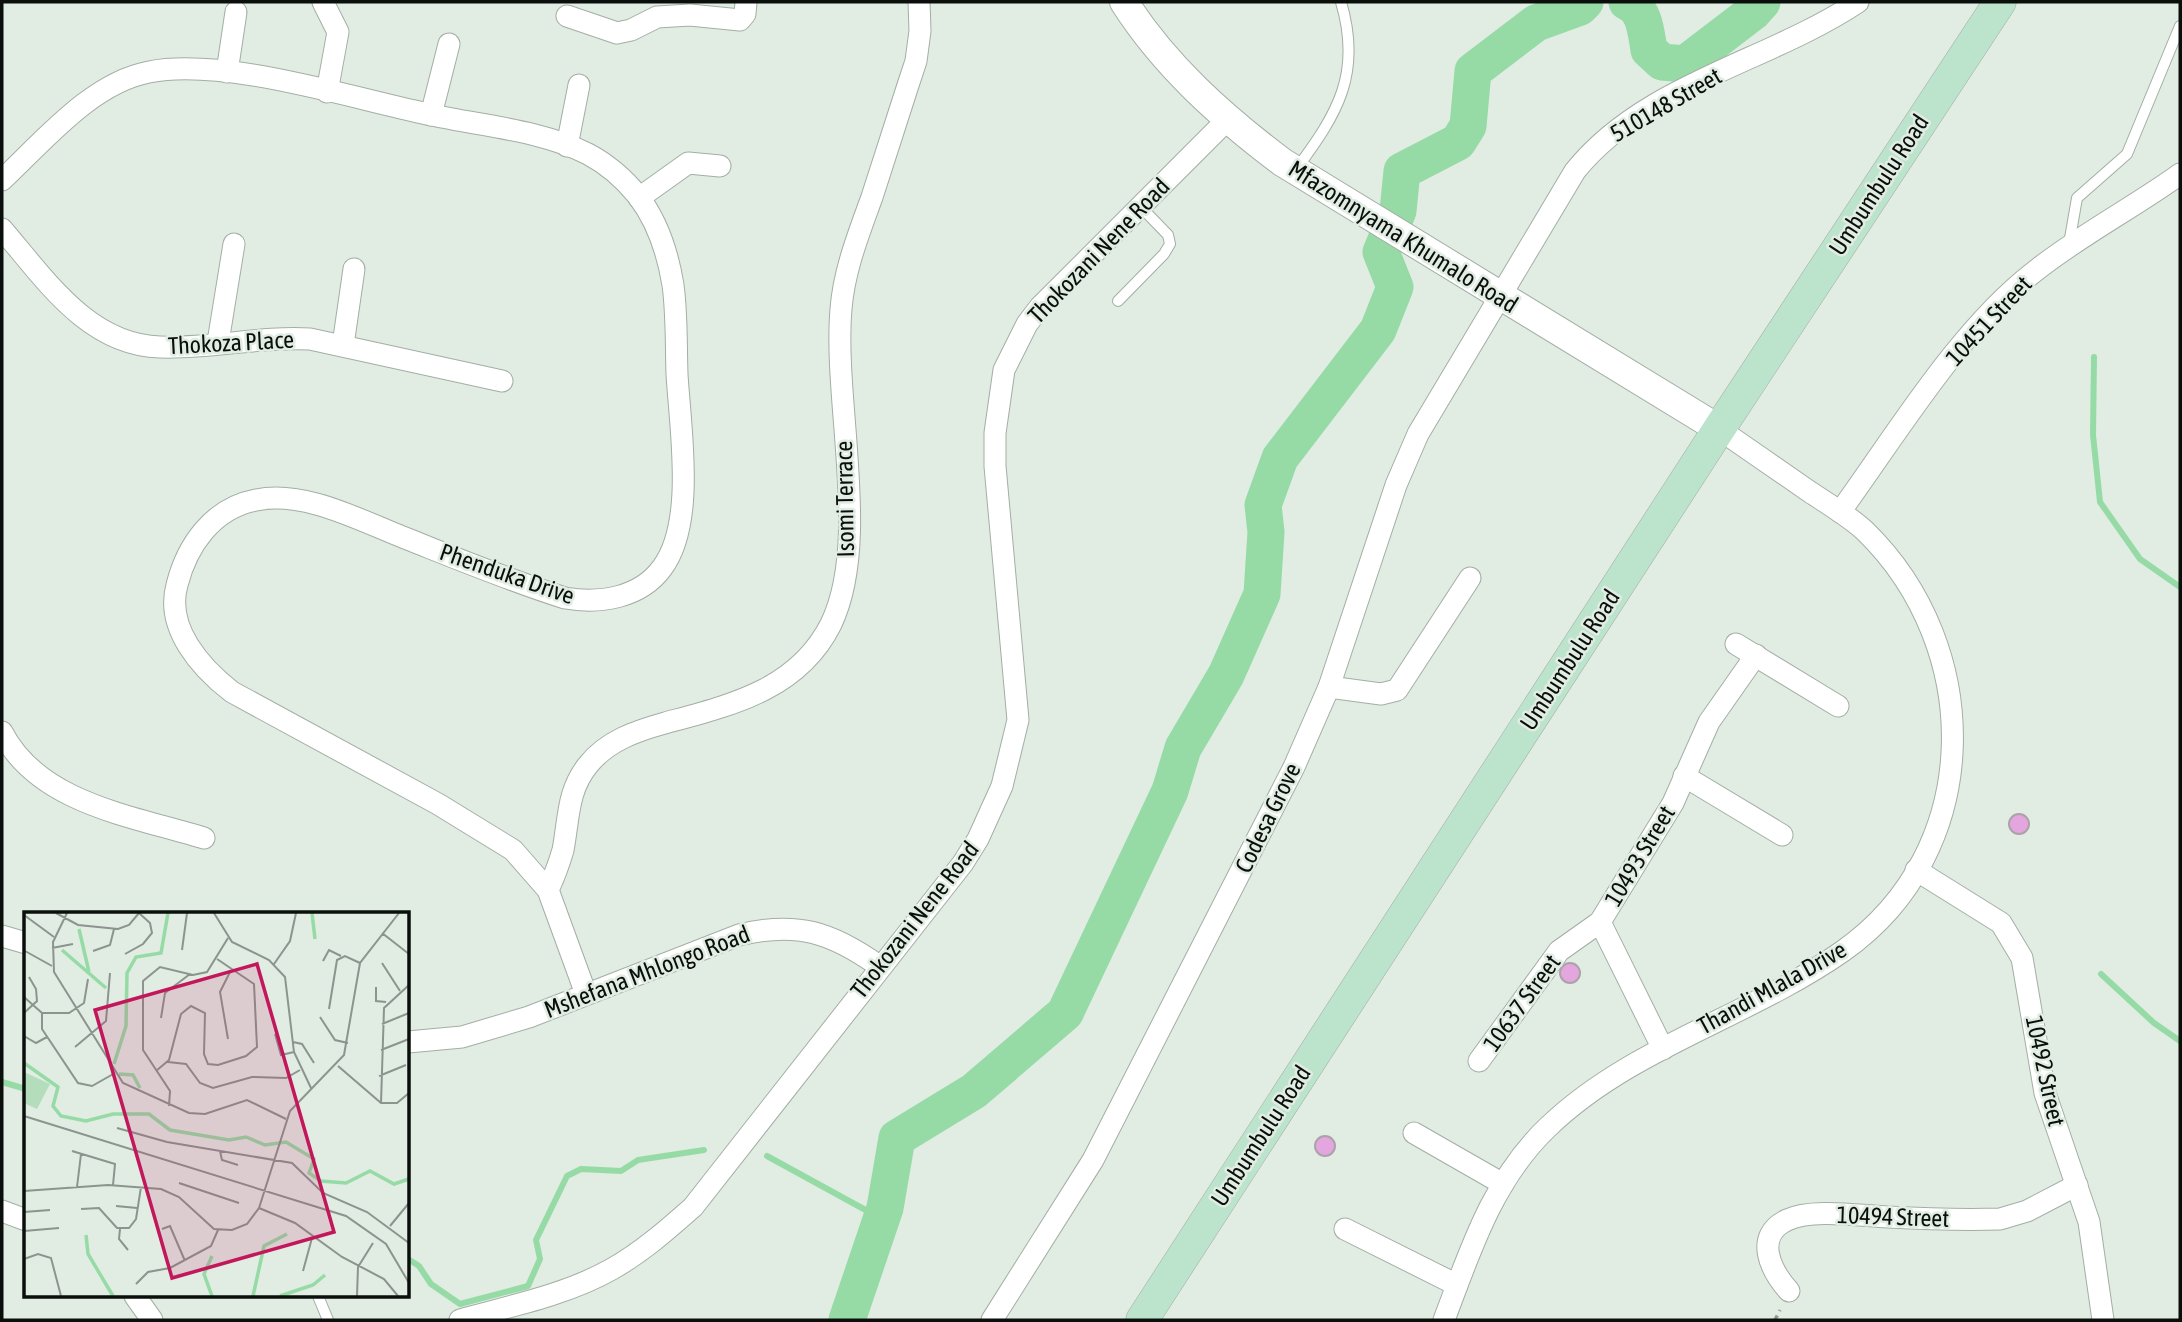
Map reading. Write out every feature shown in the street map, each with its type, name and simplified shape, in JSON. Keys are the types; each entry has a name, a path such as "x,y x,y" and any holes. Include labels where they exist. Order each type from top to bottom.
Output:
{"main road":[{"name":"Umbumbulu Road","path":"1142,1320 1719,429 2000,2"}],"street":[{"path":"323,2 338,33 327,92"},
{"path":"567,16 607,32 623,33 657,17 690,15 737,20 745,14 746,2"},
{"name":"Isomi Terrace","path":"548,890 563,848 573,790 589,763 603,750 644,729 737,703 777,685 802,666 819,646 832,622 839,602 848,554 839,338 844,284 916,61 920,31 919,2"},
{"name":"Mfazomnyama Khumalo Road","path":"1124,2 1145,35 1169,63 1227,120 1295,170 1371,219 1719,429"},
{"name":"510148 Street","path":"1501,297 1575,171 1610,134 1679,92 1811,29 1858,2"},
{"path":"227,72 236,12"},
{"path":"431,115 449,44"},
{"name":"Phenduka Drive","path":"2,180 83,106 119,84 147,72 168,69 227,72 539,137 587,154 607,167 639,198 657,230 673,286 682,482 677,536 662,568 648,583 629,593 606,600 565,598 334,511 304,503 269,499 238,506 204,530 181,569 176,590 176,608 189,648 214,679 240,697 488,832 513,850 548,890 586,993"},
{"path":"567,146 579,85"},
{"name":"Thokozani Nene Road","path":"460,1320 522,1311 609,1270 640,1252 693,1207 879,966 963,863 978,839 1002,786 1014,744 1017,690 995,466 997,411 1004,370 1013,346 1040,307 1227,120"},
{"path":"639,198 688,163 720,166"},
{"name":"10451 Street","path":"1840,512 1946,366 1988,316 2032,273 2180,176"},
{"name":"Thokoza Place","path":"2,229 80,315 113,337 162,347 284,337 343,345 502,381"},
{"path":"218,342 234,244"},
{"path":"343,345 354,269"},
{"name":"Codesa Grove","path":"992,1320 1093,1160 1144,1065 1294,767 1329,687 1407,457 1501,297"},
{"name":"Thandi Mlala Drive","path":"1444,1320 1488,1208 1520,1157 1567,1109 1588,1092 1844,950 1882,916 1916,870 1939,818 1950,769 1952,730 1945,666 1924,610 1910,587 1864,530 1719,429"},
{"path":"1329,687 1381,694 1397,690 1470,578"},
{"path":"1736,644 1838,706"},
{"name":"10493 Street","path":"1663,1049 1600,922 1662,822 1720,704 1756,655"},
{"path":"2,732 33,774 47,784 74,797 204,838"},
{"name":"10493 Street","path":"1684,776 1782,835"},
{"name":"10492 Street","path":"1916,870 2001,923 2012,937 2022,958 2045,1093 2077,1185 2095,1249 2104,1320"},
{"name":"10637 Street","path":"1479,1061 1559,951 1600,922"},
{"name":"Mshefana Mhlongo Road","path":"410,1042 430,1042 482,1031 739,935 767,928 808,930 827,935 848,944 879,966"},
{"path":"2,936 24,942"},
{"path":"1414,1133 1503,1184"},
{"name":"10494 Street","path":"1789,1291 1777,1278 1767,1258 1772,1238 1786,1220 1801,1216 1833,1215 2000,1219 2026,1211 2077,1185"},
{"path":"2,1211 24,1219"},
{"path":"1345,1229 1457,1285"},
{"path":"136,1298 152,1320"}],"lane":[{"path":"1295,170 1336,112 1345,90 1349,72 1341,2"},
{"path":"2069,247 2077,198 2127,154 2180,26"},
{"path":"1118,300 1164,254 1170,244 1168,235 1140,206"},
{"path":"319,1298 328,1320"}],"building":[{"path":"2019,814 2026,817 2029,824 2026,831 2019,834 2012,831 2009,824 2012,817"},
{"path":"1570,963 1577,966 1580,973 1577,980 1570,983 1563,980 1560,973 1563,966"},
{"path":"1325,1136 1332,1139 1335,1146 1332,1153 1325,1156 1318,1153 1315,1146 1318,1139"}],"waterway":[{"path":"847,1320 885,1208 897,1138 974,1091 1065,1013 1170,791 1183,748 1226,675 1262,594 1266,532 1263,505 1280,458 1378,330 1395,287 1381,252 1398,211 1402,171 1458,142 1468,126 1473,71 1536,23 1580,7 1585,2"},
{"path":"1627,2 1633,5 1641,16 1649,50 1662,62 1685,64 1753,12 1762,2"},
{"path":"2094,357 2093,435 2100,502 2140,559 2180,587"},
{"path":"2101,974 2154,1023 2180,1041"},
{"path":"2,1082 24,1088"},
{"path":"410,1260 419,1266 431,1284 460,1304 528,1286 540,1259 536,1240 567,1176 581,1169 621,1171 638,1160 704,1150"},
{"path":"767,1156 882,1219"}]}
